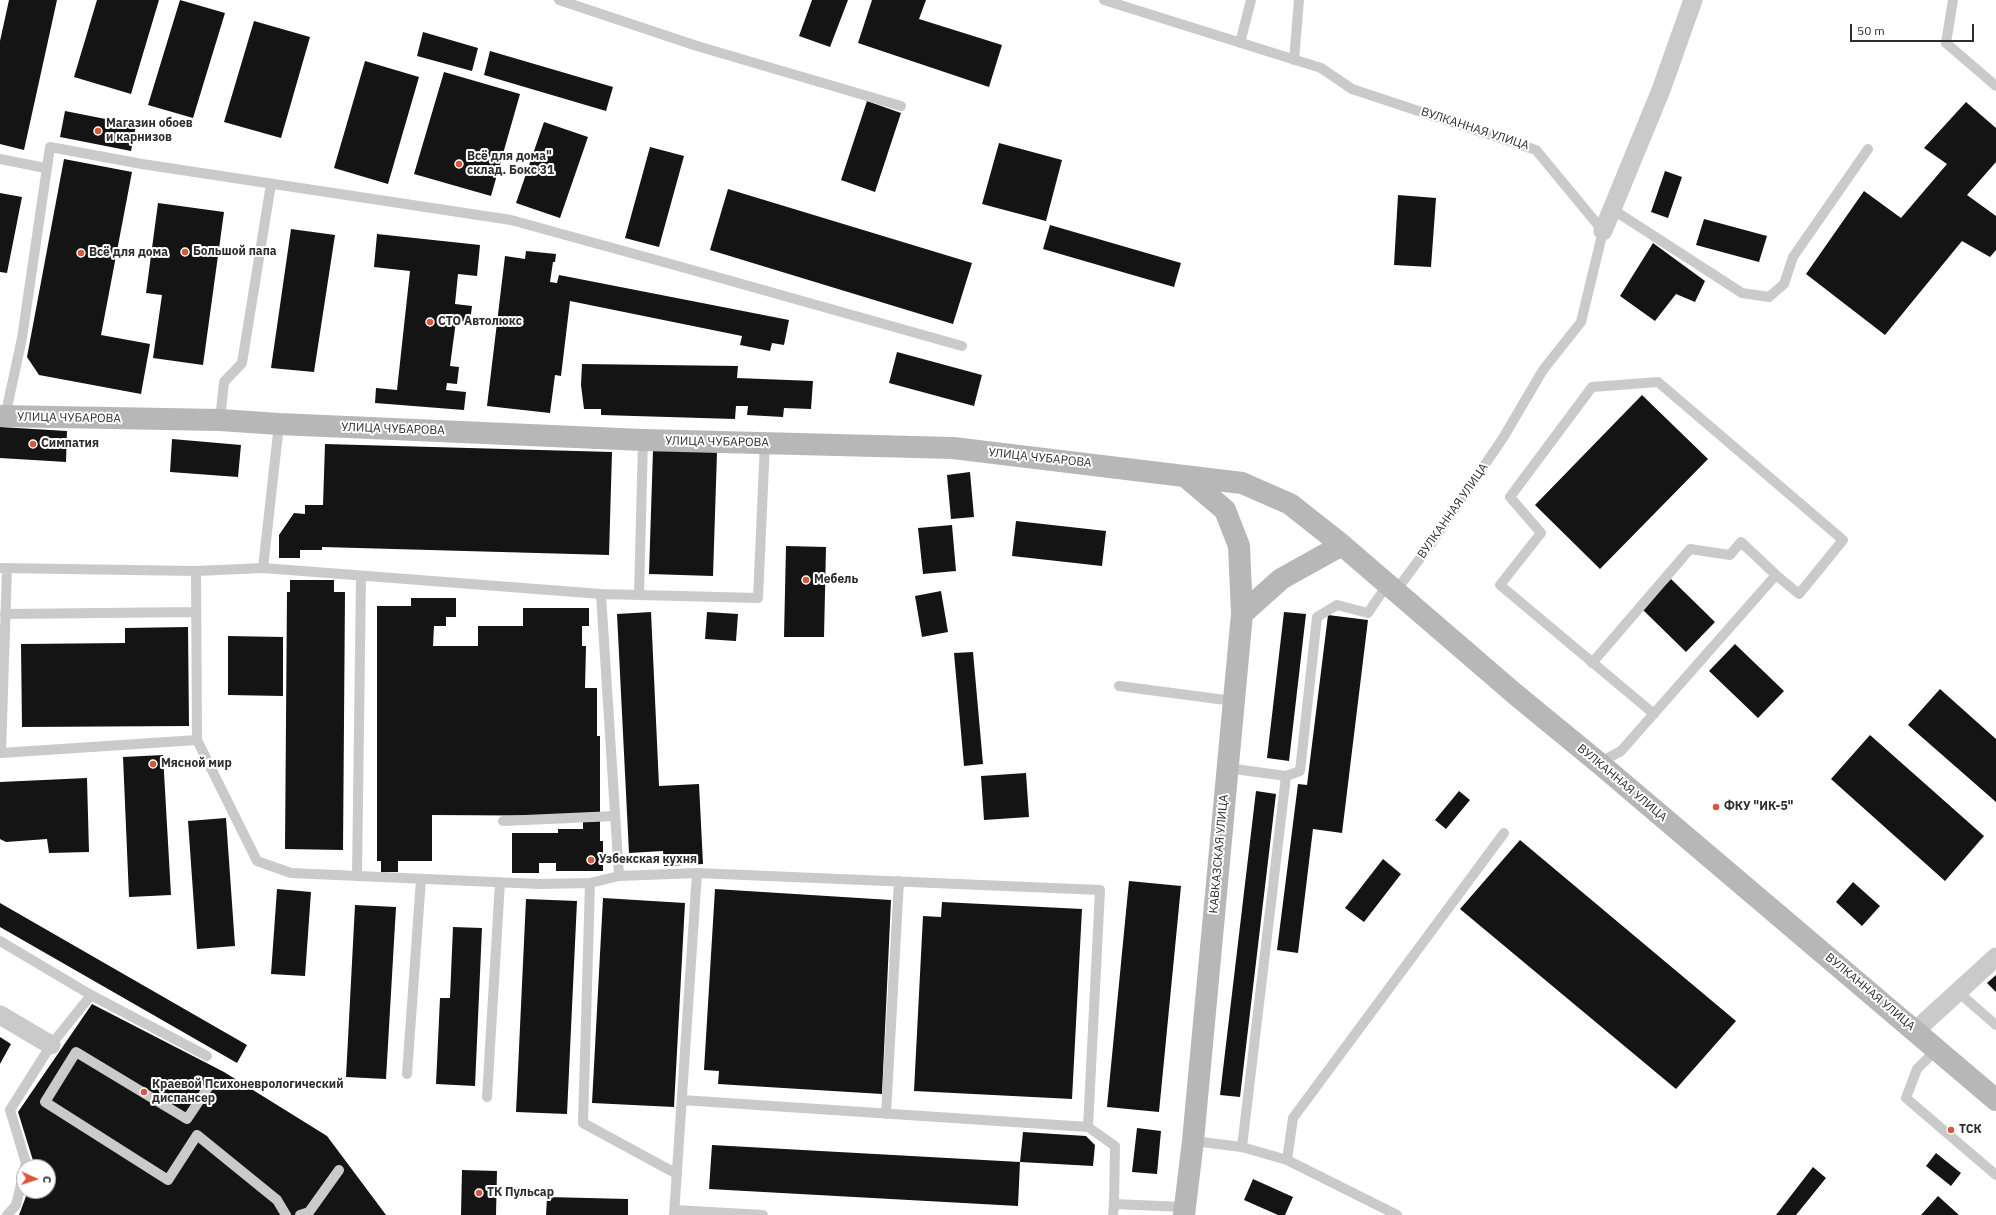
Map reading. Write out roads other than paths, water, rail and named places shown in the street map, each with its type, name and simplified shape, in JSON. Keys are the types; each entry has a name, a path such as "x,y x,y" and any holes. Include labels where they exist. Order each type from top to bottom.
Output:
{"main road":[{"name":"УЛИЦА ЧУБАРОВА","path":"2,417 220,420 279,424 643,440 953,448 1242,483 1290,504 1342,545 1391,588"},
{"name":"КАВКАЗСКАЯ УЛИЦА","path":"1184,1211 1193,1141 1242,614 1239,546 1225,510 1186,477"},
{"path":"1242,614 1281,580 1342,545"},
{"name":"ВУЛКАННАЯ УЛИЦА","path":"1391,588 1996,1100"}],"street":[{"path":"1603,231 1660,90 1693,0"},
{"path":"1915,1031 1996,957"},
{"path":"0,1015 51,1045"}],"lane":[{"path":"560,0 697,46 901,106"},
{"name":"ВУЛКАННАЯ УЛИЦА","path":"1104,0 1321,68 1352,88 1536,150 1603,231 1581,322 1543,370 1503,438 1391,588"},
{"path":"1240,43 1251,0"},
{"path":"1294,60 1299,0"},
{"path":"1953,0 1946,43 1996,86"},
{"path":"2,417 22,338 45,168 50,147 142,164 511,220 962,346"},
{"path":"1612,210 1742,293 1769,296 1784,284 1792,257 1868,149"},
{"path":"0,160 45,168"},
{"path":"220,420 224,382 242,364 271,184"},
{"path":"1592,663 1690,549 1730,555 1741,542 1776,575 1799,594 1843,540 1658,382 1592,387 1510,497 1541,533 1500,585 1592,663 1654,714"},
{"path":"264,568 279,424"},
{"path":"639,595 643,440"},
{"path":"197,740 0,754 5,614 3,568 196,571 264,568 601,594 758,598 765,443"},
{"path":"196,571 197,740 257,861 291,873 539,884 590,883 619,876 697,873 1100,890 1088,1127"},
{"path":"1599,763 1621,751 1776,575"},
{"path":"357,875 361,576"},
{"path":"1227,768 1286,776 1300,771 1317,617 1337,605 1368,613 1391,588"},
{"path":"601,594 619,876"},
{"path":"5,614 196,612"},
{"path":"1120,686 1233,701"},
{"path":"1242,1147 1286,776"},
{"path":"503,821 615,816"},
{"path":"1287,1160 1293,1118 1504,832"},
{"path":"697,873 675,1213 763,1215"},
{"path":"408,1074 421,879"},
{"path":"886,1114 899,881"},
{"path":"487,1097 500,882"},
{"path":"590,883 583,1123 677,1174"},
{"path":"0,941 91,995 207,1056"},
{"path":"1958,992 1996,1025"},
{"path":"25,1159 10,1110 51,1045 91,995"},
{"path":"1936,1050 1917,1069 1906,1098 1996,1175"},
{"path":"209,1086 187,1119 76,1052 45,1102 168,1180 197,1135 278,1200 286,1215"},
{"path":"682,1100 1088,1127 1115,1146 1113,1215"},
{"path":"1193,1141 1242,1147 1287,1160 1397,1215"},
{"path":"300,1215 309,1212 339,1170"},
{"path":"7,1215 16,1204 17,1199"},
{"path":"1114,1204 1184,1211"}],"place":[{"name":"Магазин обоев и карнизов","path":"98,131"},
{"name":"Всё для дома\" склад. Бокс 31","path":"459,164"},
{"name":"Большой папа","path":"185,252"},
{"name":"Всё для дома","path":"81,253"},
{"name":"СТО Автолюкс","path":"430,322"},
{"name":"Симпатия","path":"33,444"},
{"name":"Мебель","path":"806,580"},
{"name":"Мясной мир","path":"153,764"},
{"name":"ФКУ \"ИК-5\"","path":"1716,807"},
{"name":"Узбекская кухня","path":"591,860"},
{"name":"Краевой Психоневрологический диспансер","path":"144,1092"},
{"name":"ТСК","path":"1951,1130"},
{"name":"ТК Пульсар","path":"479,1193"}]}
